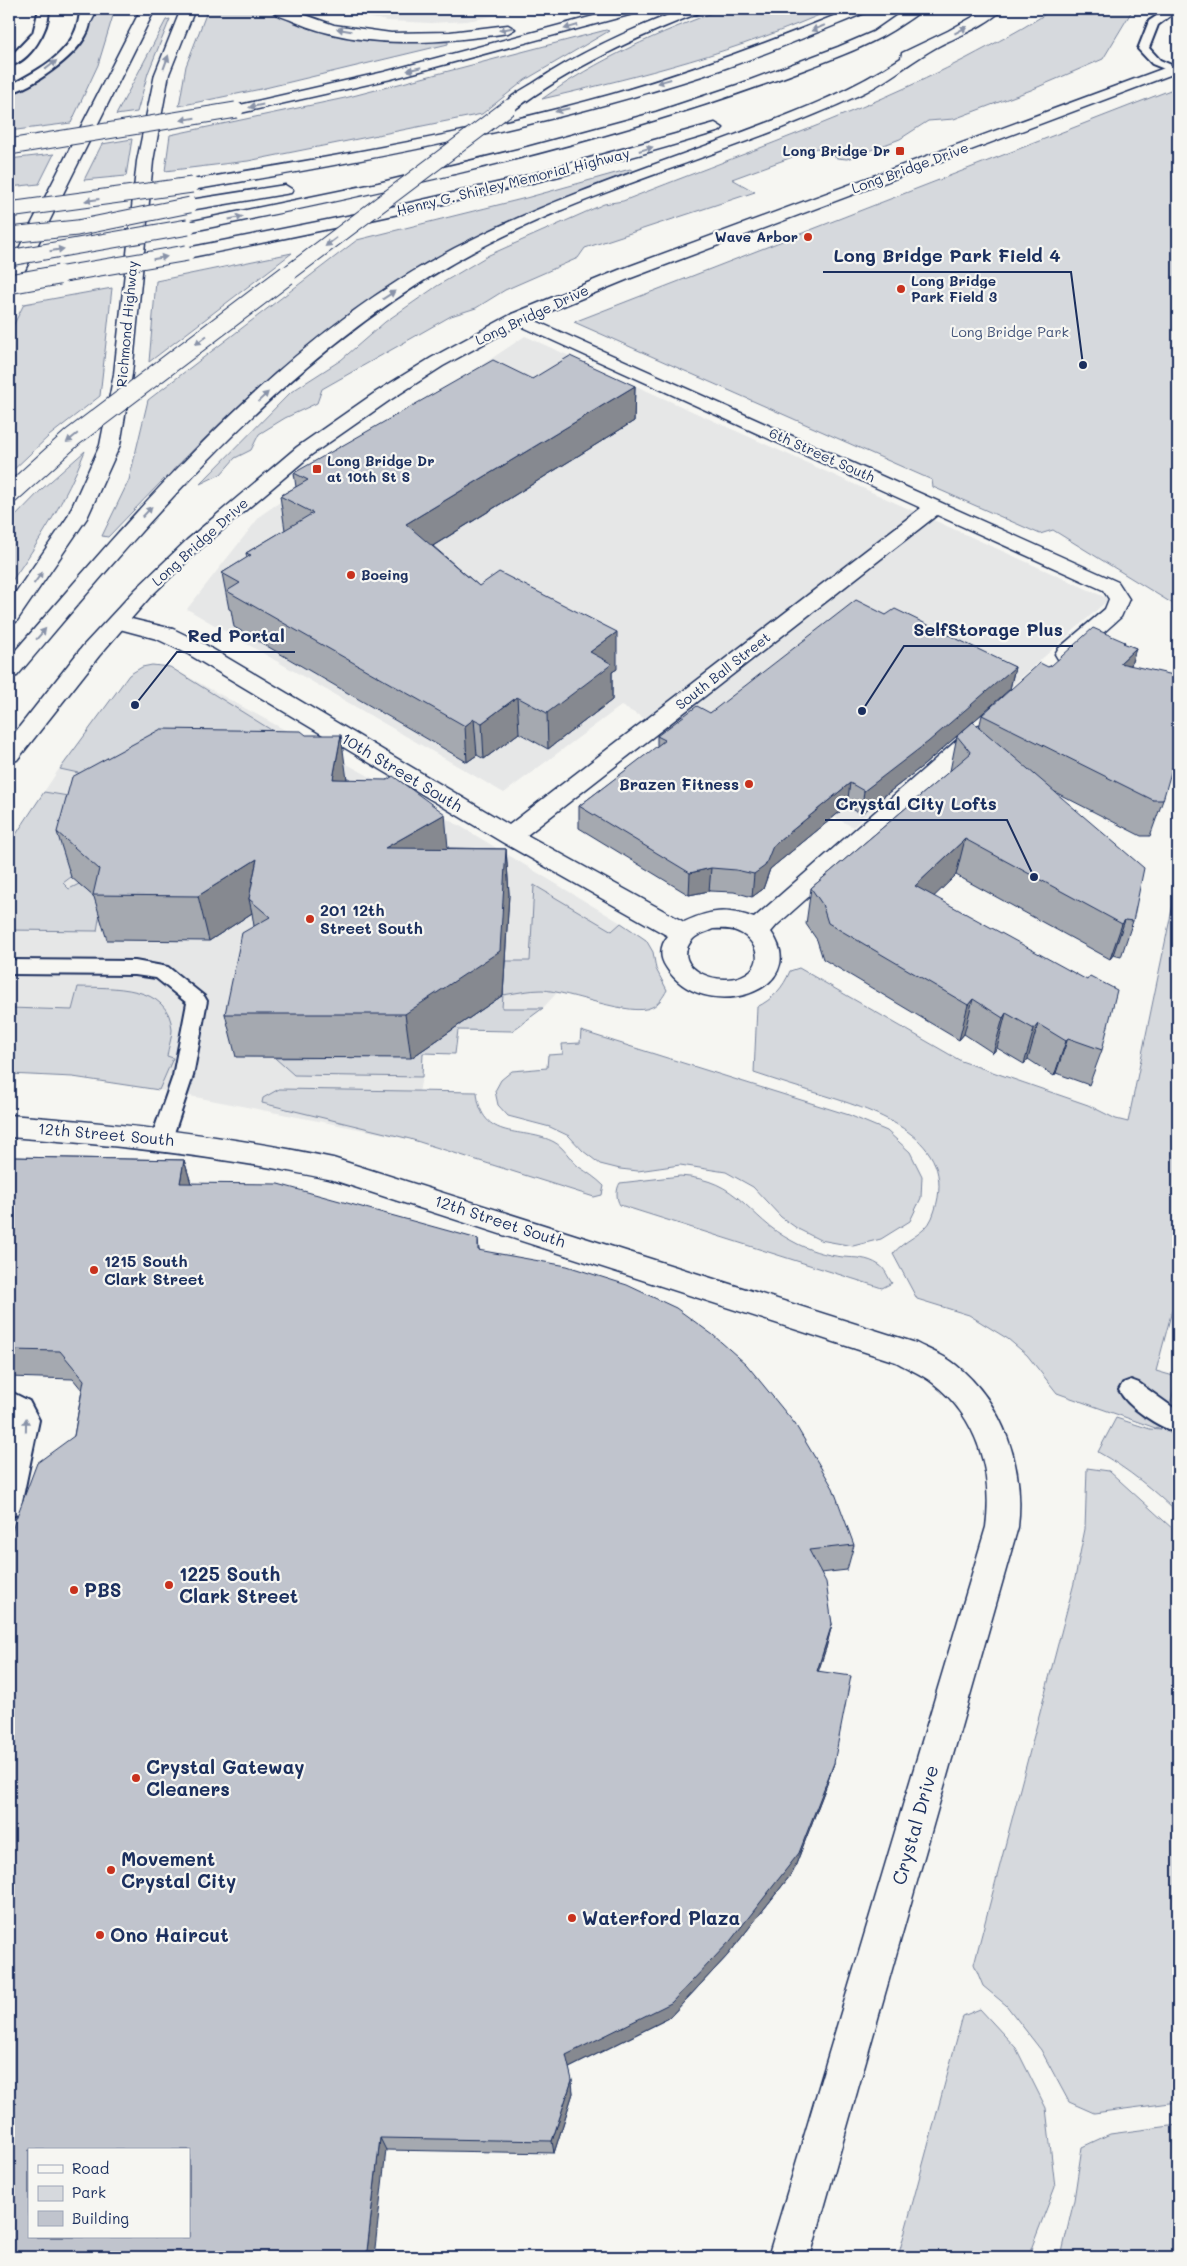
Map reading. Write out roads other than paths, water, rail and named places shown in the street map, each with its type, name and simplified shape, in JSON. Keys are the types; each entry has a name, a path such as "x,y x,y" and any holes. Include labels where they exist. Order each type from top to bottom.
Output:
{"main road":[{"path":"9,284 148,9"},
{"name":"Richmond Highway","path":"9,617 77,518 90,493 110,445 123,374 145,161 162,74 188,9"},
{"path":"277,9 306,21 343,30 385,36 423,37 493,31 587,9"},
{"path":"9,147 236,110 414,69 635,9"},
{"path":"9,495 73,437 559,71 620,40 696,9"},
{"path":"9,210 402,147 563,110 679,77 774,45 862,9"},
{"path":"351,178 506,147 682,99 798,59 913,9"},
{"path":"9,258 188,227 323,200 486,162 669,112 750,86 843,50 878,34 913,9"},
{"path":"9,671 124,536 177,481 286,377 337,333 378,302 442,262 511,227 589,195 849,96 924,49 996,9"},
{"path":"108,88 124,26"},
{"path":"805,96 924,49"},
{"name":"Long Bridge Drive","path":"9,755 91,651 194,544 304,451 383,396 437,362 518,318 625,274 1175,68"},
{"name":"Henry G. Shirley Memorial Highway","path":"9,284 187,253 378,215 518,183 639,151 725,125"},
{"path":"9,195 191,181"},
{"path":"9,228 190,205 298,188"},
{"path":"9,236 78,228 190,205"},
{"name":"6th Street South","path":"518,318 936,506 1104,583 1115,590 1119,599 1114,612 1049,670"},
{"name":"South Ball Street","path":"510,836 936,506"},
{"name":"10th Street South","path":"118,622 165,634 196,649 510,836 682,932"},
{"path":"758,932 768,919 999,715"},
{"path":"710,920 727,920 744,924 758,932 766,942 770,953 768,964 763,974 739,988 723,990 708,988 694,982 678,968 672,953 675,942 682,932 694,924 710,920"},
{"name":"12th Street South","path":"9,1126 162,1139 276,1156 333,1169 905,1352 944,1374 968,1396"},
{"name":"Crystal Drive","path":"788,2257 1006,1506 1006,1483 999,1455 988,1430 968,1396"}],"lane":[{"path":"9,63 23,53 38,36 44,17 44,9"},
{"path":"1174,9 1153,22 1143,48 1156,62 1175,68"},
{"path":"9,90 48,68 69,50 84,30 87,12"},
{"path":"9,80 34,66 61,42"},
{"path":"9,967 135,968 161,972 197,1001 184,1076 162,1139"},
{"path":"1131,1390 1167,1418 1178,1422"},
{"path":"9,1402 17,1404 24,1410 27,1420 9,1506"}],"place":[{"name":"Long Bridge Dr","path":"900,151"},
{"name":"Wave Arbor","path":"808,237"},
{"name":"Long Bridge Park Field 3","path":"901,289"},
{"name":"Long Bridge Park Field 4","path":"1083,365"},
{"name":"Long Bridge Dr at 10th St S","path":"317,469"},
{"name":"Boeing","path":"351,575"},
{"name":"Red Portal","path":"135,705"},
{"name":"SelfStorage Plus","path":"862,711"},
{"name":"Brazen Fitness","path":"749,784"},
{"name":"Crystal City Lofts","path":"1034,877"},
{"name":"201 12th Street South","path":"310,919"},
{"name":"1215 South Clark Street","path":"94,1270"},
{"name":"1225 South Clark Street","path":"169,1585"},
{"name":"PBS","path":"74,1590"},
{"name":"Crystal Gateway Cleaners","path":"136,1778"},
{"name":"Movement Crystal City","path":"111,1870"},
{"name":"Waterford Plaza","path":"572,1918"},
{"name":"Ono Haircut","path":"100,1935"}],"park label":[{"name":"Long Bridge Park","path":"1010,332"}]}
